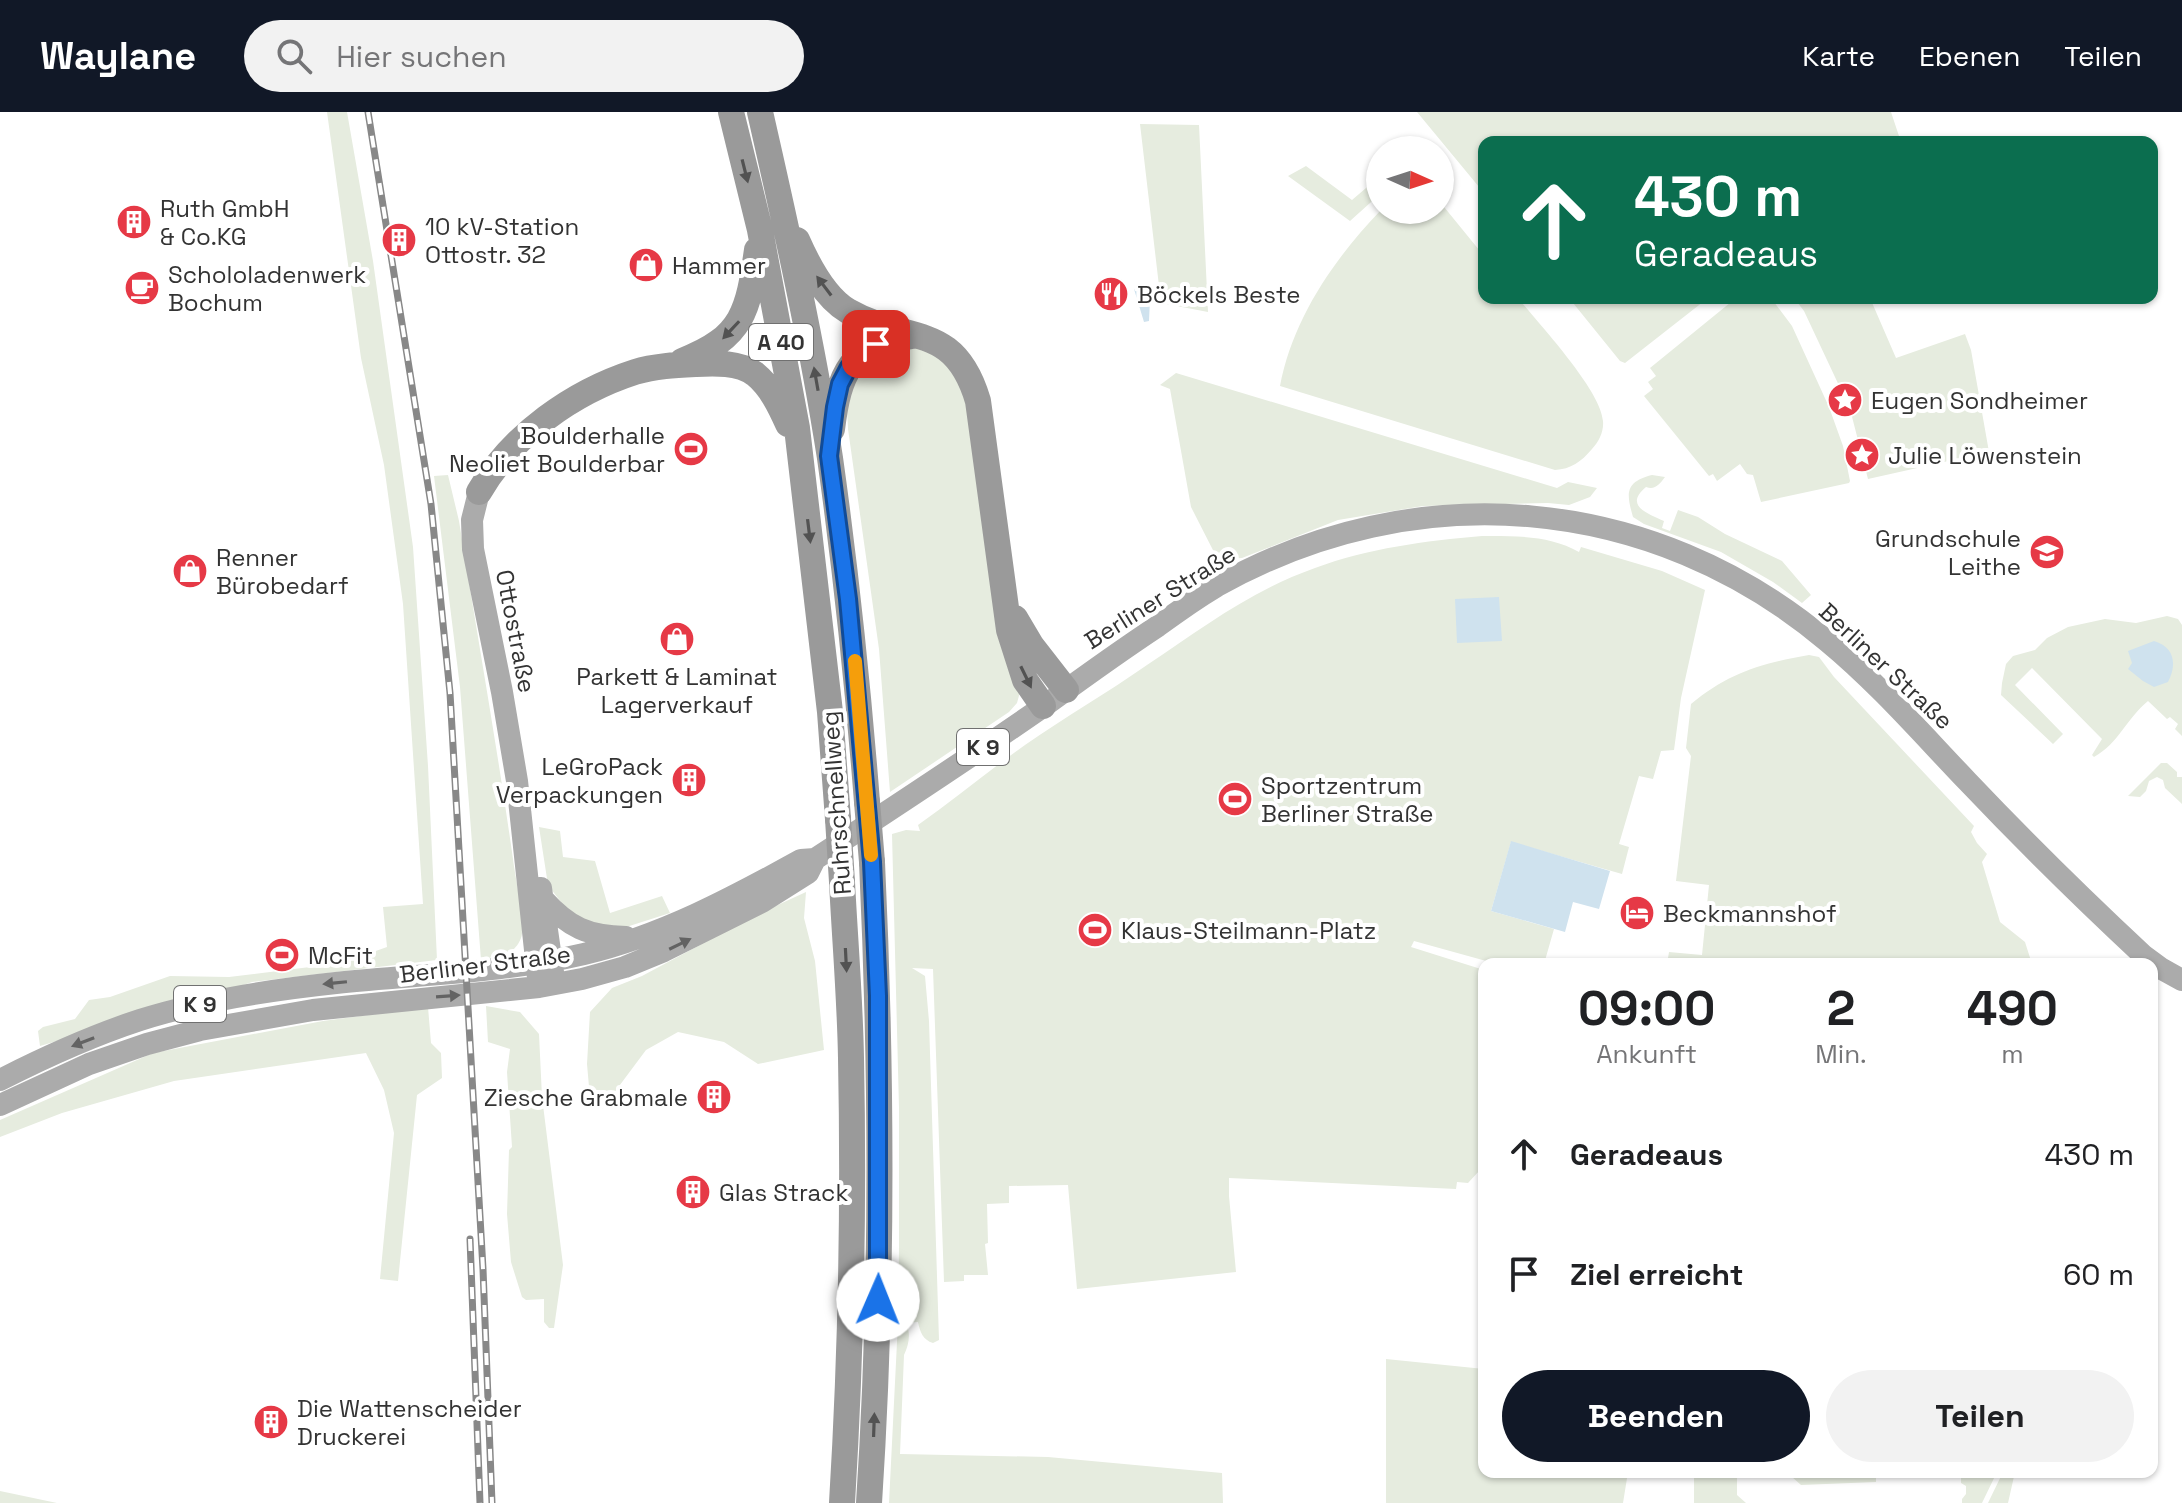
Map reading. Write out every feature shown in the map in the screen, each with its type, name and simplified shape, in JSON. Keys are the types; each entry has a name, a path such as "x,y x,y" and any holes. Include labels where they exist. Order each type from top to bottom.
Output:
{"highway":[{"name":"Ruhrschnellweg","path":"731,112 760,230 797,428 828,696 838,819 851,1055 852,1185 849,1381 842,1503"},
{"name":"Ruhrschnellweg","path":"760,112 782,205 829,456 848,599 872,862 878,996 879,1273 869,1503"},
{"path":"782,205 803,255 825,289 845,309 867,320 938,342 960,361 973,383 1009,630 1025,680 1043,706"},
{"path":"672,365 704,352 725,338 740,322 750,295 760,230"},
{"path":"829,456 840,384 849,367 876,344 914,335"},
{"path":"479,492 511,449 564,406 603,384 637,371 672,365 735,365 754,373 770,390 800,453"},
{"path":"1004,591 1031,645 1066,690"}],"main road":[{"name":"Ottostraße","path":"479,492 472,520 473,549 502,692 547,985"},
{"name":"Berliner Straße","path":"0,1080 71,1046 189,1006 334,983 544,962 587,954 638,938 703,911 801,860 815,859 1218,586 1293,550 1353,531 1412,519 1494,513 1570,521 1661,543 1731,575 1781,605 1826,639 1881,691 2012,828 2147,958"},
{"name":"Ottostraße","path":"517,781 543,899 544,962"},
{"name":"Berliner Straße","path":"0,1105 89,1064 200,1030 313,1010 547,985 625,967 678,945 762,902 808,873 815,859"},
{"path":"543,899 577,929 601,935 638,938"},
{"name":"Berliner Straße","path":"2158,966 2182,980"}],"shaded area":[{"path":"327,112 347,112 373,261 413,547 437,960 252,982 40,1046 38,1031 75,1019 89,1000 110,997 170,976 229,977 342,963 387,947 383,907 423,904 403,604 384,465 361,358"},
{"path":"1417,112 1891,112 1899,136 1478,136 1478,186 1454,157 1454,136 1437,136"},
{"path":"1140,124 1199,125 1208,312 1161,303"},
{"path":"1306,166 1352,200 1366,188 1366,207 1350,221 1288,176"},
{"path":"1454,219 1478,249 1478,304 1523,304 1592,392 1600,408 1603,425 1599,440 1584,458 1571,466 1555,470 1280,386 1286,361 1305,313 1332,269 1368,224 1454,224"},
{"path":"1574,304 1700,304 1625,363 1620,361"},
{"path":"1729,304 1776,304 1792,326 1829,407 1843,446 1849,483 1761,502 1753,475 1747,474 1740,464 1717,481 1713,474 1709,476 1644,396 1653,389 1648,382 1656,376 1650,368"},
{"path":"1799,304 1873,304 1896,358 1965,334 1971,350 1989,452 1868,479 1850,409"},
{"path":"927,348 950,363 965,387 1020,692 1017,703 1009,712 890,792 879,649 847,409 852,384 867,364 885,349"},
{"path":"1176,373 1557,488 1568,482 1597,488 1590,497 1569,505 1423,506 1338,520 1242,558 1216,556 1191,507 1170,389 1160,385"},
{"path":"448,475 459,521 522,922 521,938 514,949 499,957 481,960 460,687 434,476"},
{"path":"1652,475 1665,477 1657,486 1646,487 1637,499 1641,508 1664,521 1662,528 1670,531 1678,510 1698,517 1725,534 1782,561 1811,595 1802,603 1721,552 1644,524 1633,517 1629,501 1632,485"},
{"path":"1482,536 1544,539 1579,552 1581,547 1662,571 1705,590 1681,698 1674,750 1661,751 1653,779 1639,776 1619,844 1629,847 1622,874 1511,842 1491,911 1554,929 1546,958 1478,959 1414,941 1411,947 1478,968 1478,1172 1468,1183 1457,1182 1456,1189 1229,1178 1236,1272 1077,1289 1068,1185 1009,1186 1009,1203 987,1204 988,1243 985,1244 988,1275 964,1275 964,1281 944,1282 933,969 912,968 925,976 929,1021 939,1340 933,1343 927,1340 918,1322 906,1323 909,1339 904,1355 900,1454 1048,1457 1222,1473 1223,1503 889,1503 899,1246 892,834 906,830 920,831 918,825 1025,745 1248,599 1315,568 1356,555 1418,543"},
{"path":"2167,616 2178,619 2182,625 2182,736 2175,729 2178,724 2170,717 2167,719 2148,701 2110,745 2094,757 2092,755 2102,739 2032,668 2015,685 2063,734 2053,744 2001,695 2006,664 2013,656 2035,650 2047,638 2068,627 2105,619 2136,623"},
{"path":"1809,655 1819,657 1834,677 1974,826 1971,832 1987,854 1982,862 2000,922 2025,942 2030,958 1668,958 1669,952 1702,955 1709,885 1676,881 1691,756 1686,748 1691,704 1732,677"},
{"path":"2161,763 2167,763 2177,772 2177,777 2182,777 2182,804 2157,777 2149,781 2140,797 2128,796"},
{"path":"539,827 560,831 563,857 595,861 610,913 662,896 670,913 620,929 573,918 548,885"},
{"path":"806,892 804,918 815,961 824,1050 758,1064 724,1042 678,1032 646,1050 602,1109 590,1098 587,1064 590,1012 612,988 642,976"},
{"path":"486,1006 520,1012 539,1034 542,1097 563,1265 554,1328 549,1328 544,1322 544,1299 526,1300 522,1297 511,1262 507,1214 509,1150 512,1147 507,1072 510,1049 488,1042"},
{"path":"428,1007 431,1043 441,1053 442,1078 417,1095 398,1281 380,1279 394,1133 384,1090 366,1053 174,1081 62,1113 0,1137 0,1120 153,1053 323,1021"},
{"path":"1386,1359 1478,1368 1478,1478 1627,1478 1623,1503 1386,1503"},
{"path":"1694,1478 1737,1478 1737,1495 1746,1503 1694,1503"},
{"path":"1793,1478 1876,1478 1876,1482 1801,1485"},
{"path":"1961,1478 1994,1478 1982,1503 1962,1503 1966,1486 1961,1483"},
{"path":"2000,1478 2014,1478 2008,1503 1988,1503"},
{"path":"0,1491 57,1503 0,1503"}],"water":[{"path":"1144,284 1148,287 1150,299 1149,321 1144,322 1134,289"},
{"path":"1499,597 1502,641 1457,643 1455,599"},
{"path":"2154,641 2170,652 2173,669 2168,682 2154,687 2128,669 2132,663 2128,651"},
{"path":"1511,841 1610,871 1599,909 1573,902 1565,932 1491,911"}],"railway":[{"path":"368,112 431,504 450,693 483,1269 492,1503"},
{"path":"470,1239 480,1503"}],"slow traffic":[{"path":"855,661 871,855"}],"place":[{"name":"Ruth GmbH & Co.KG","path":"134,222"},
{"name":"10 kV-Station Ottostr. 32","path":"399,240"},
{"name":"Hammer","path":"646,265"},
{"name":"Schololadenwerk Bochum","path":"142,288"},
{"name":"Böckels Beste","path":"1111,294"},
{"name":"Eugen Sondheimer","path":"1845,400"},
{"name":"Boulderhalle Neoliet Boulderbar","path":"691,449"},
{"name":"Julie Löwenstein","path":"1862,455"},
{"name":"Grundschule Leithe","path":"2047,552"},
{"name":"Renner Bürobedarf","path":"190,571"},
{"name":"Parkett & Laminat Lagerverkauf","path":"677,639"},
{"name":"LeGroPack Verpackungen","path":"689,780"},
{"name":"Sportzentrum Berliner Straße","path":"1235,799"},
{"name":"Beckmannshof","path":"1637,913"},
{"name":"Klaus-Steilmann-Platz","path":"1095,930"},
{"name":"McFit","path":"282,955"},
{"name":"Ziesche Grabmale","path":"714,1097"},
{"name":"Glas Strack","path":"693,1192"},
{"name":"Die Wattenscheider Druckerei","path":"271,1422"}],"route":[{"path":"876,344 849,367 840,384 829,456 848,599 872,862 878,996 878,1300"}]}
